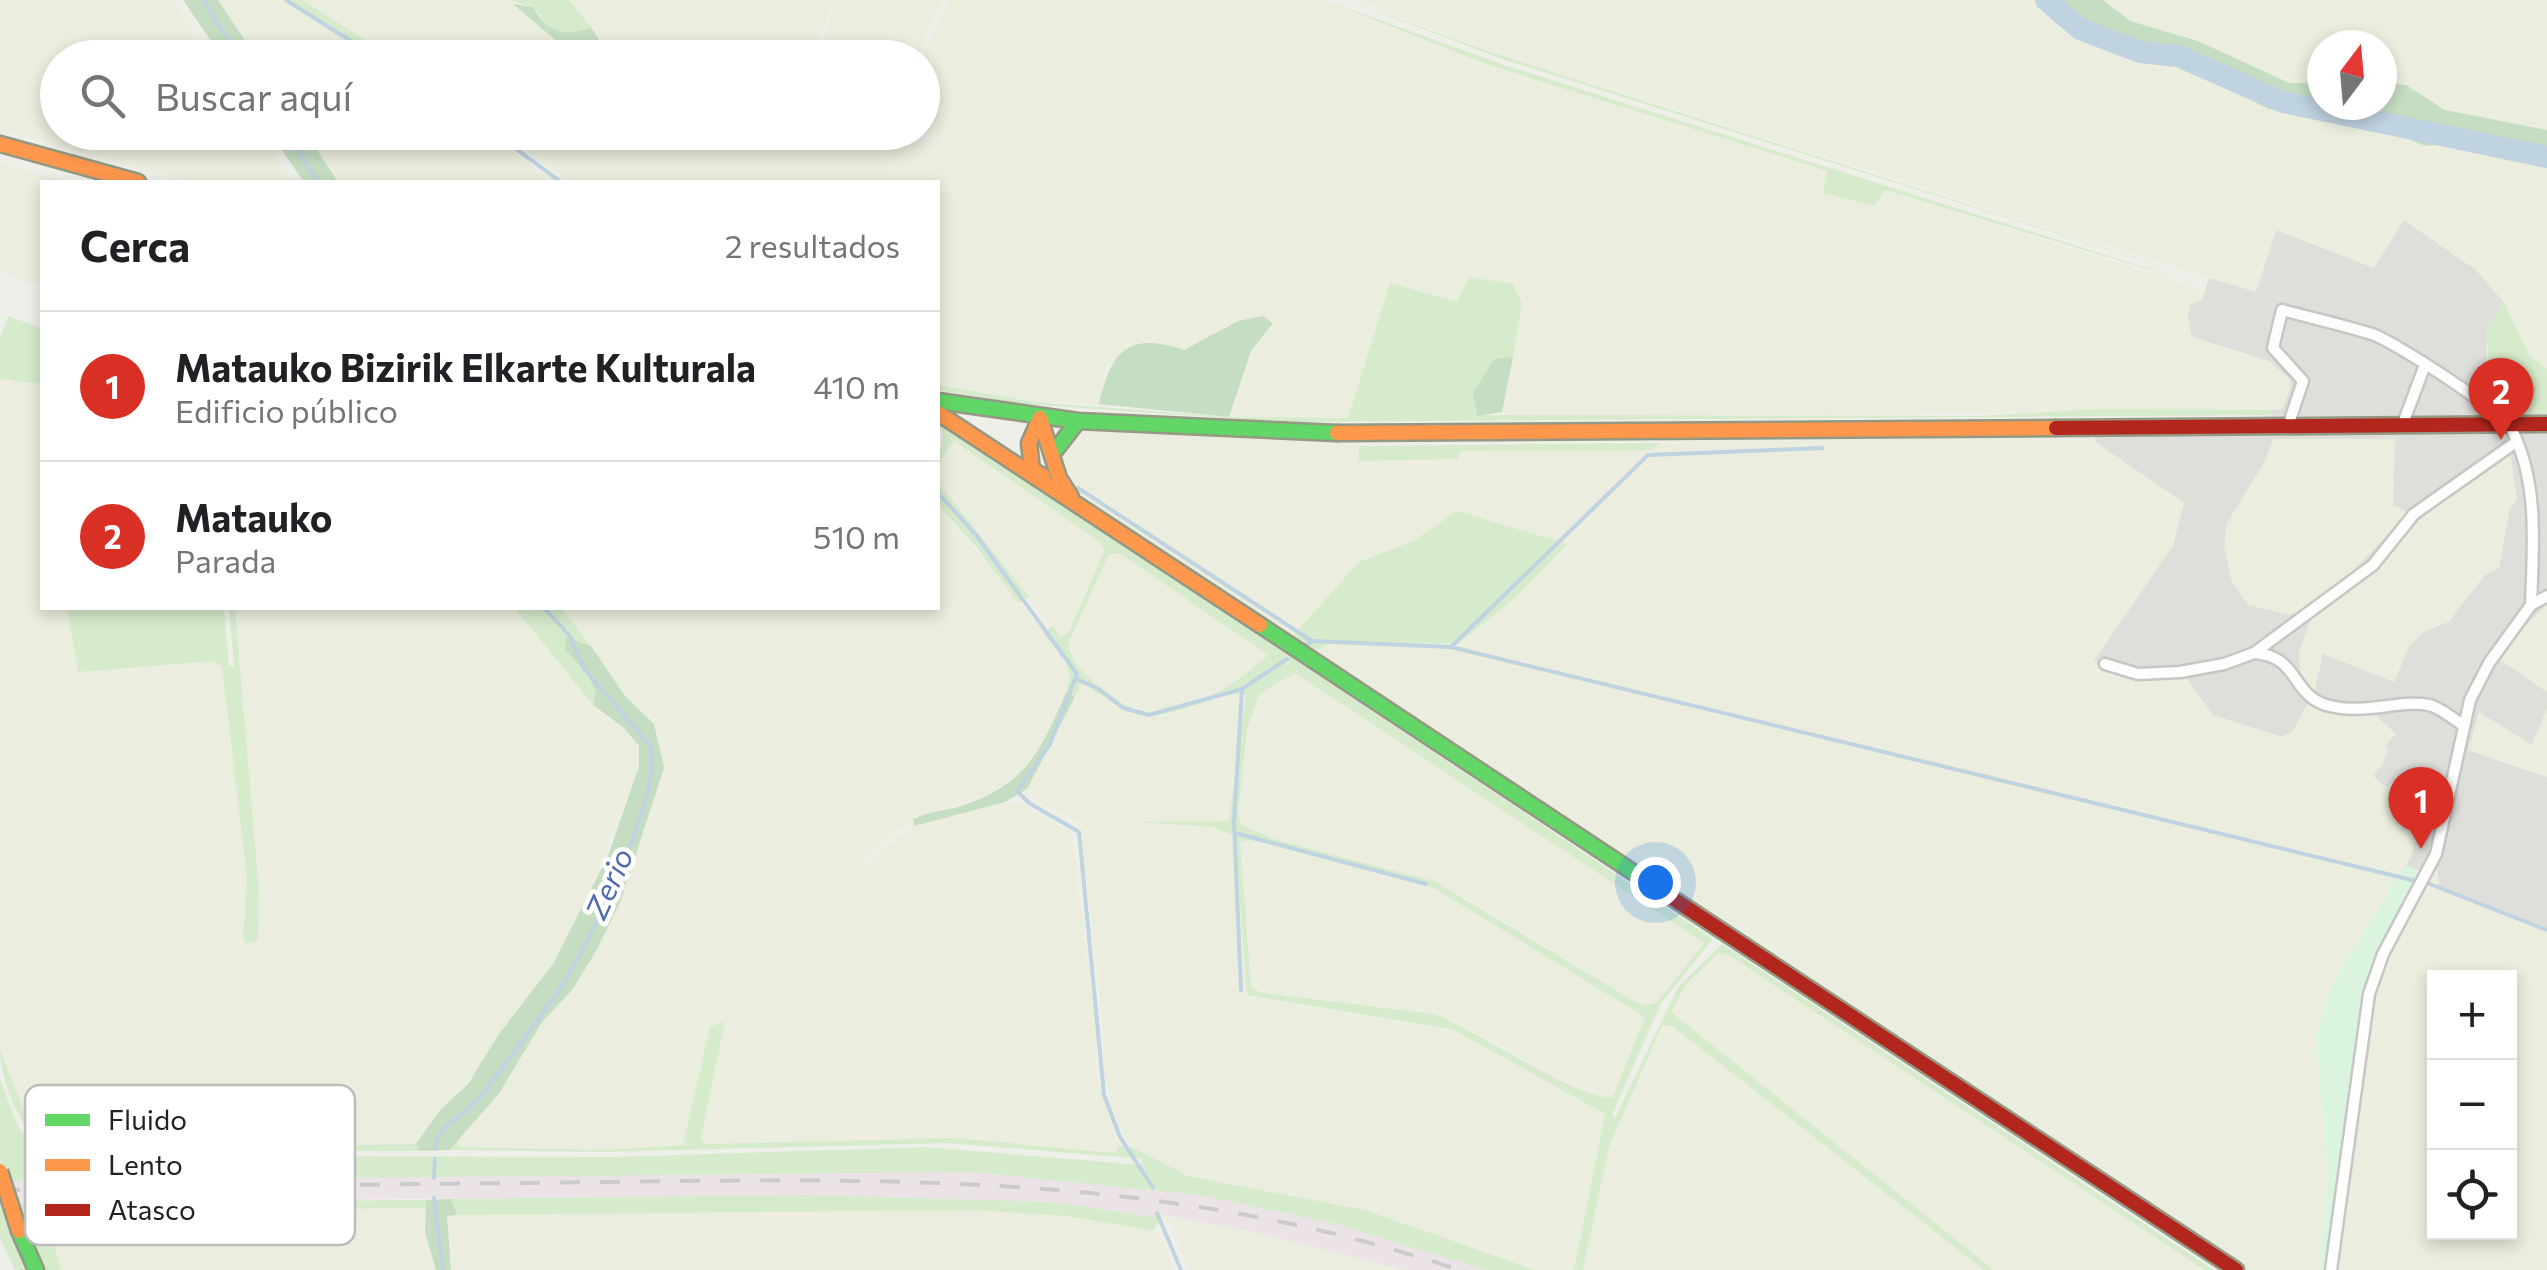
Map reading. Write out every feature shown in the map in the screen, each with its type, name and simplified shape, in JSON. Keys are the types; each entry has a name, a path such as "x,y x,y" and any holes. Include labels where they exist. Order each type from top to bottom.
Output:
{"street":[{"path":"0,144 131,180"},
{"path":"2288,426 2303,381 2274,348 2282,310 2376,336 2510,425 2534,514 2531,605"},
{"path":"2402,426 2425,366"},
{"path":"940,401 1040,418 1325,434 2547,424"},
{"path":"940,414 2236,1270"},
{"path":"1040,418 1054,452 1053,469 1082,508"},
{"path":"1035,476 1028,457 1028,436 1040,418"},
{"path":"1054,452 1078,421"},
{"path":"2104,664 2138,674 2180,672 2224,664 2254,653 2372,565 2414,514 2516,442"},
{"path":"1035,476 1045,476 1053,469"},
{"path":"2331,1270 2369,994 2383,954 2436,854 2470,700 2488,662 2531,605 2547,596"},
{"path":"2254,653 2273,654 2288,666 2310,699 2330,706 2355,710 2428,705 2463,724"},
{"path":"0,1171 25,1245"},
{"path":"25,1245 36,1270"}],"shaded area":[{"path":"2404,220 2476,270 2504,302 2487,327 2486,400 2508,413 2547,413 2547,605 2517,634 2501,660 2547,692 2547,709 2532,745 2499,727 2468,750 2547,777 2547,928 2439,886 2431,875 2405,865 2411,857 2386,788 2372,775 2388,751 2368,717 2341,715 2308,703 2293,731 2282,737 2212,715 2185,676 2134,678 2093,662 2184,503 2095,442 2096,422 2271,421 2270,410 2282,409 2290,380 2269,361 2192,337 2186,325 2190,304 2202,300 2209,278 2256,291 2276,230"},
{"path":"972,1172 1199,1195 1329,1222 1486,1270 1406,1270 1249,1231 1053,1202 803,1195 355,1199 355,1176"},
{"path":"0,1181 25,1181 25,1203 0,1203"}],"green space":[{"path":"0,0 172,0 201,40 40,40 40,141 0,130"},
{"path":"183,0 218,0 245,40 210,40"},
{"path":"218,0 283,0 344,40 245,40"},
{"path":"283,0 303,0 365,40 344,40"},
{"path":"303,0 509,0 555,40 365,40"},
{"path":"509,0 569,0 592,28 571,36 550,29 533,7"},
{"path":"569,0 834,0 819,40 601,40"},
{"path":"838,0 941,0 924,40 823,40"},
{"path":"948,0 1324,0 1486,64 1828,171 1823,193 1885,190 2205,290 2202,300 2190,304 2187,315 2192,337 2269,361 2290,380 2291,387 2282,409 2270,410 1514,417 1502,412 1522,304 1458,303 1390,283 1349,418 1229,417 1251,351 1273,323 1238,321 1183,350 1162,343 1134,345 1107,367 1099,404 1035,402 940,385 940,180 566,180 528,150 940,150 940,40 931,40"},
{"path":"1324,0 1507,66 2207,287 1885,190 1874,206 1823,193 1827,171 1486,64"},
{"path":"1348,0 1487,51 2208,281 1499,58"},
{"path":"1358,0 2036,0 2070,26 2117,47 2172,58 2268,109 2307,112 2307,120 2343,120 2398,134 2425,146 2456,143 2547,163 2547,369 2529,355 2504,302 2476,270 2404,220 2374,268 2276,230 2256,292 1487,51"},
{"path":"2036,0 2103,0 2130,21 2198,41 2289,83 2307,83 2307,112 2268,109 2172,58 2117,47 2070,26"},
{"path":"2103,0 2547,0 2547,130 2445,110 2406,85 2397,84 2397,30 2307,30 2307,83 2289,83 2198,41 2130,21"},
{"path":"513,4 533,7 544,23 558,31 592,28 599,40 555,40"},
{"path":"2397,84 2406,85 2445,110 2547,130 2547,163 2456,143 2425,146 2398,134 2343,120 2397,120"},
{"path":"73,150 272,150 293,180 184,180"},
{"path":"282,150 317,150 337,180 303,180"},
{"path":"317,150 511,150 553,180 337,180"},
{"path":"0,164 62,180 40,180 40,286 17,280 0,266"},
{"path":"1469,277 1513,284 1522,304 1513,357 1494,359 1473,392 1477,415 1979,416 2099,409 2270,410 2271,415 1283,422 1023,404 940,390 940,385 1035,402 1229,417 1348,418 1390,283 1457,302"},
{"path":"2504,302 2529,355 2547,369 2547,413 2507,412 2486,400 2495,394 2527,399 2505,362 2488,361 2487,326"},
{"path":"8,316 40,327 40,384 0,379 0,338"},
{"path":"1263,316 1273,323 1251,351 1229,417 1099,404 1109,371 1125,350 1148,343 1184,350 1238,321"},
{"path":"1513,357 1502,412 1477,416 1473,392 1494,359"},
{"path":"2488,361 2505,362 2536,389 2527,399 2495,394 2486,400"},
{"path":"0,379 40,384 40,610 67,610 78,672 213,661 222,665 247,880 243,936 258,940 235,610 517,610 597,710 624,728 639,746 639,766 585,907 553,964 499,1034 486,1061 441,1109 416,1144 355,1144 355,1085 25,1085 25,1112 0,1050"},
{"path":"940,422 1713,939 1661,1003 1612,1115 1615,1118 1678,987 1722,944 2214,1270 2205,1270 1730,956 1718,954 1687,983 1671,1012 1994,1270 1984,1270 1672,1026 1662,1025 1609,1147 1583,1270 1574,1270 1605,1114 1452,1029 1247,995 1235,836 1213,827 1134,822 1229,821 1246,695 1226,695 1153,716 1129,712 1082,682 1075,697 1066,692 1068,667 1043,634 1052,625 1061,638 1069,632 1104,551 1100,542 954,441 940,461","holes":["1109,554 1121,554 1268,655 1229,685 1181,707 1149,712 1117,699 1080,668 1068,644","1295,673 1704,943 1656,1003 1641,1005 1434,881 1274,839 1241,825 1238,815 1247,730 1259,694","1240,842 1285,845 1432,887 1645,1017 1613,1097 1598,1096 1553,1077 1433,1014 1263,993 1251,988"]},
{"path":"1081,428 1271,440 1359,440 1359,461 1459,451 1651,450 1667,438 1974,435 2095,442 2184,503 2173,546 2093,662 2134,678 2185,676 2213,715 2282,737 2293,731 2308,702 2341,715 2375,715 2396,734 2385,746 2388,751 2382,766 2372,776 2386,787 2395,781 2427,810 2411,856 2331,986 2316,1036 2328,1178 2319,1270 2248,1270 1311,653 1329,644 1425,646 1515,598 1568,545 1457,511 1413,541 1359,562 1290,639 1072,491 1062,480 1058,454"},
{"path":"2273,439 2395,439 2393,505 2408,513 2341,584 2306,610 2289,615 2248,605 2232,582 2224,547 2227,523 2265,461"},
{"path":"954,440 1100,542 1104,551 1069,632 1061,639 940,486 940,461"},
{"path":"1661,443 1651,450 1460,451 1458,459 1359,461 1359,446"},
{"path":"2510,450 2517,500 2510,508 2499,568 2484,576 2449,622 2425,631 2410,645 2394,682 2323,654 2314,693 2300,672 2299,653 2312,614 2345,591 2415,514"},
{"path":"940,485 1029,597 1018,603 940,507"},
{"path":"940,507 1068,661 1071,676 1043,747 1025,771 997,790 913,819 869,852 856,871 914,826 1005,802 1022,804 1072,833 1097,1032 1096,1073 1119,1146 1116,1153 956,1138 705,1144 701,1141 724,1022 710,1027 684,1145 604,1150 458,1147 457,1140 498,1095 542,1022 572,990 620,903 664,768 654,724 625,696 562,610 940,610"},
{"path":"1457,511 1568,544 1515,598 1459,643 1329,644 1311,653 1290,639 1359,562 1413,541"},
{"path":"1109,553 1121,554 1269,654 1242,680 1177,706 1152,712 1137,710 1110,695 1082,672 1068,644"},
{"path":"2547,605 2547,692 2501,660 2517,634"},
{"path":"67,610 224,610 229,667 234,666 229,610 235,610 259,892 258,940 245,944 243,936 247,879 222,666 213,661 78,672"},
{"path":"517,610 563,610 591,646 566,637 565,650 587,673 596,692 593,705"},
{"path":"566,637 591,646 625,696 654,724 664,768 620,903 572,990 542,1022 498,1095 449,1150 419,1151 416,1144 441,1109 468,1084 499,1034 553,964 608,856 639,766 639,746 624,728 593,705 596,692 587,673 565,650"},
{"path":"1295,673 1590,864 1704,943 1656,1004 1641,1005 1465,897 1399,871 1274,839 1241,825 1238,815 1247,730 1259,694"},
{"path":"1082,681 1129,713 1161,717 1223,695 1246,695 1229,821 1135,823 1213,827 1235,836 1247,995 1452,1029 1605,1114 1574,1270 1535,1270 1365,1210 1188,1176 1132,1147 1121,1132 1102,1070 1103,1025 1079,821 1038,802 1027,789"},
{"path":"1066,692 1075,697 1027,789 1005,802 914,826 913,819 981,799 1015,777 1038,750"},
{"path":"2547,709 2547,777 2468,750 2479,712 2532,745"},
{"path":"1240,841 1285,845 1432,887 1645,1017 1614,1097 1604,1099 1562,1080 1456,1022 1433,1014 1263,993 1250,988"},
{"path":"2437,864 2439,886 2547,928 2547,1270 2337,1270 2376,969"},
{"path":"2405,865 2420,871 2369,973 2358,1020 2326,1270 2319,1270 2328,1178 2316,1036 2331,986"},
{"path":"1718,954 1729,956 1832,1022 2205,1270 1994,1270 1670,1012 1687,983"},
{"path":"725,1021 701,1140 705,1144 956,1138 1115,1153 1119,1146 1132,1147 1188,1176 1365,1210 1535,1270 1486,1270 1329,1222 1199,1195 972,1172 355,1178 355,1157 615,1157 926,1147 1141,1165 1142,1159 949,1143 607,1152 449,1150 457,1140 459,1147 604,1150 683,1145 710,1027"},
{"path":"1662,1025 1672,1026 1984,1270 1583,1270 1609,1147"},
{"path":"0,1050 25,1112 25,1124 14,1104"},
{"path":"0,1079 25,1137 25,1181 0,1181"},
{"path":"416,1144 419,1151 355,1151 355,1145"},
{"path":"803,1195 1053,1202 1161,1218 1153,1231 1067,1216 972,1210 457,1215 451,1199"},
{"path":"451,1199 457,1215 447,1216 451,1270 436,1270 425,1232 426,1200"},
{"path":"355,1200 426,1200 426,1208 355,1209"},
{"path":"0,1203 25,1203 25,1225 12,1226 28,1270 15,1270 0,1238"},
{"path":"426,1208 425,1232 436,1270 61,1270 53,1245 355,1245 355,1209"},
{"path":"747,1209 972,1210 1067,1216 1153,1231 1163,1241 1175,1270 451,1270 448,1256 447,1215"},
{"path":"1156,1214 1249,1231 1406,1270 1189,1270 1173,1226"},
{"path":"33,1245 54,1245 61,1270 43,1270"}],"waterway":[{"name":"Zerio","path":"203,0 229,40"},
{"path":"286,0 349,40"},
{"path":"2046,0 2080,29 2140,52 2178,56 2283,102 2547,157"},
{"name":"Zerio","path":"298,150 317,180"},
{"path":"517,150 558,180"},
{"path":"1451,647 1648,455 1823,448"},
{"path":"1078,488 1312,641"},
{"path":"940,495 976,535 1077,674 1050,744 1017,791 1029,803 1079,832 1104,1095 1120,1137 1153,1188"},
{"name":"Zerio","path":"435,1149 448,1125 484,1093 573,967 636,831 652,767 650,745 584,669 570,636 546,610"},
{"path":"1306,645 1312,641 1451,647 2416,881"},
{"path":"1077,679 1099,689 1123,708 1149,715 1242,689 1287,659"},
{"path":"1241,990 1234,821 1242,689"},
{"path":"1235,833 1426,884"},
{"path":"2430,884 2547,930"},
{"name":"Zerio","path":"434,1178 435,1159"},
{"name":"Zerio","path":"434,1198 443,1270"},
{"path":"1157,1213 1181,1270"}],"railway":[{"path":"355,1186 824,1181 1037,1188 1247,1215 1353,1238 1459,1270"},
{"path":"0,1190 25,1190"}],"traffic: fast":[{"path":"940,401 1078,421 1337,433"},
{"path":"1054,452 1078,421"},
{"path":"1260,625 1666,894"},
{"path":"19,1231 25,1245"},
{"path":"25,1245 36,1270"}],"traffic: slow":[{"path":"0,144 131,180"},
{"path":"940,414 1260,625"},
{"path":"1040,418 1059,478 1071,497"},
{"path":"1040,418 1029,443 1032,470 1043,476"},
{"path":"1337,433 2056,428"},
{"path":"0,1171 19,1231"}],"traffic: jam":[{"path":"2056,428 2547,424"},
{"path":"1666,894 2236,1270"}],"place":[{"name":"Matauko","path":"2501,440"},
{"name":"Matauko Bizirik Elkarte Kulturala","path":"2421,849"}]}
